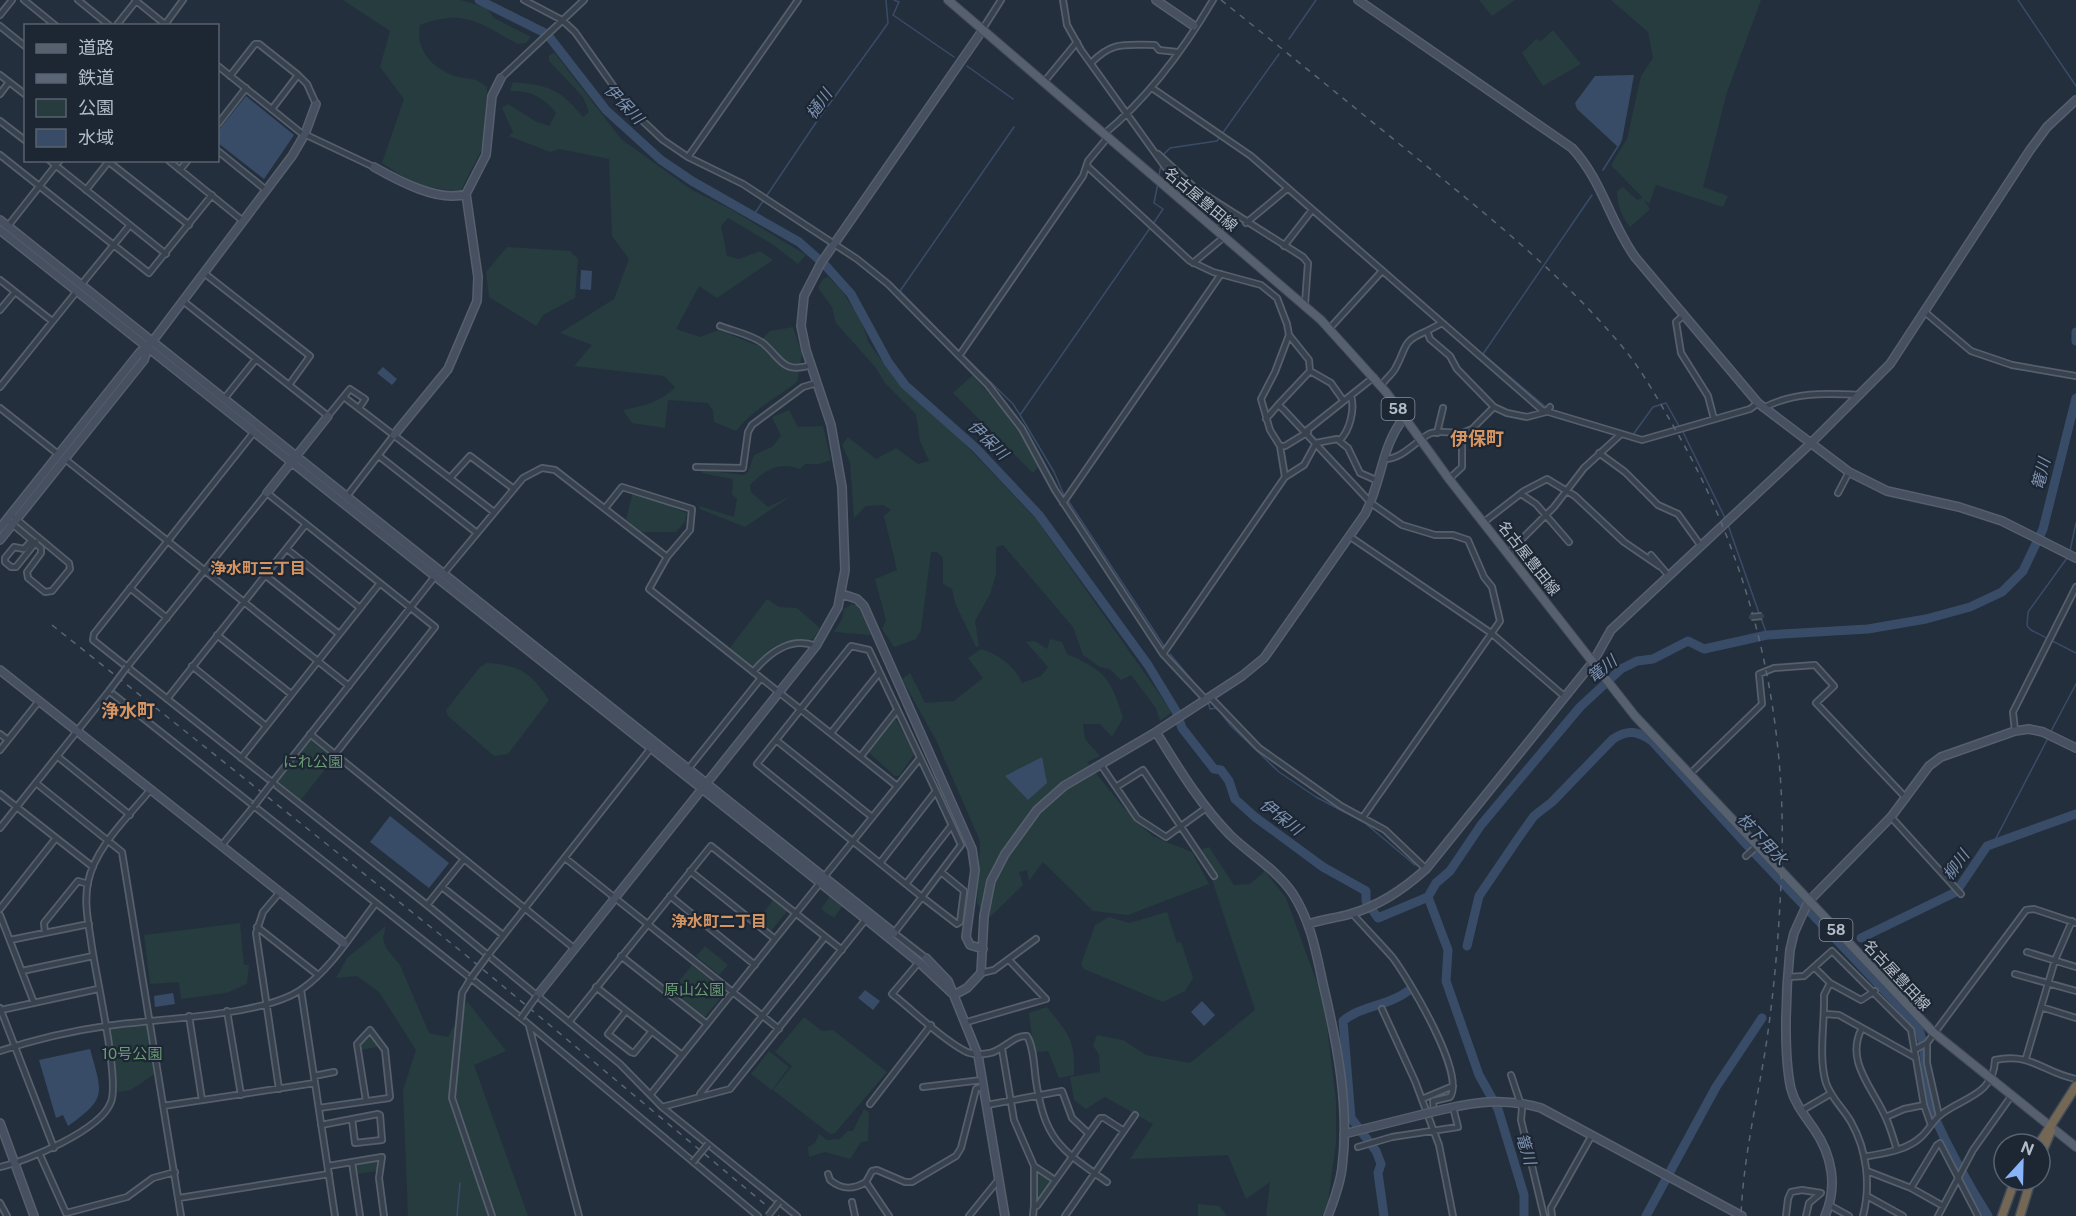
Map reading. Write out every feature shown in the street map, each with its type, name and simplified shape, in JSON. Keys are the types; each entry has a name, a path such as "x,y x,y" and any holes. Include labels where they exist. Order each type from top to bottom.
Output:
{"highway":[{"path":"2050,1132 2076,1086"},
{"path":"2049,1132 2052,1128"},
{"path":"2002,1216 2011,1192"},
{"path":"2020,1216 2027,1192"}],"main road":[{"name":"名古屋豊田線","path":"948,0 1305,304 1330,328 1374,377 1449,479 1635,716 1691,773 1817,912 1933,1032 2076,1147"}],"street":[{"path":"0,15 12,0"},
{"path":"24,0 54,24"},
{"path":"78,0 108,24"},
{"path":"118,24 136,0 164,24"},
{"path":"166,24 183,0"},
{"path":"524,0 560,21 585,43 636,115 663,140 688,157 764,198 888,284 1010,412 1032,445 1063,502 1163,654 1206,700 1259,748 1341,806 1385,830 1426,868"},
{"path":"347,496 448,369 477,301 478,277 466,194 486,155 492,96 501,78 584,0"},
{"path":"688,157 798,0"},
{"path":"521,1018 780,692 830,625 842,594 845,546 842,487 831,425 803,336 801,316 803,300 812,279 834,245 1001,0"},
{"path":"1063,0 1067,25 1077,42 1126,115 1162,160 1183,192 1187,205"},
{"path":"1156,0 1194,26"},
{"path":"959,356 1083,176 1106,136 1152,88 1213,0"},
{"path":"1358,0 1572,148 1594,177 1629,248 1760,405 1850,472 1887,491 1959,507 2002,521 2076,558"},
{"path":"0,26 24,45"},
{"path":"1044,82 1077,42"},
{"path":"0,528 12,519 65,459 144,360 150,345 305,134 316,104 307,84 257,43 230,76"},
{"path":"1090,63 1106,49 1113,47 1155,45 1159,50 1177,52"},
{"path":"219,67 305,134 422,190 457,196 466,194"},
{"path":"0,75 24,93"},
{"path":"272,109 298,75"},
{"path":"0,94 9,82"},
{"path":"219,123 246,88"},
{"path":"1152,88 1251,156 1442,323 1548,410 1620,435 1642,440 1750,409 1783,397 1805,394 1860,395"},
{"path":"1310,924 1352,913 1404,887 1426,868 1593,662 1609,633 1811,443 1896,357 2030,150 2047,127 2076,100"},
{"path":"219,111 224,116"},
{"path":"0,121 24,139"},
{"path":"219,152 266,190"},
{"path":"0,155 149,273 212,195"},
{"path":"1162,160 1191,185 1224,208 1304,257 1308,263 1305,304"},
{"path":"51,162 166,254"},
{"path":"3,231 59,162"},
{"path":"86,190 108,162"},
{"path":"110,162 189,225"},
{"path":"170,162 243,220"},
{"path":"180,170 186,162"},
{"path":"1087,166 1193,263 1221,274 1261,285 1274,294 1287,324 1289,335 1309,360 1310,371 1266,419"},
{"path":"1246,223 1288,188"},
{"path":"1193,263 1221,234 1224,208"},
{"path":"1284,246 1312,210"},
{"path":"0,220 3,231 79,288 255,432 347,496 689,768 705,786"},
{"path":"0,387 129,225"},
{"path":"1330,328 1382,271"},
{"path":"204,273 310,356 289,385"},
{"path":"1063,502 1221,274"},
{"path":"0,280 52,321"},
{"path":"1274,294 1282,285"},
{"path":"0,310 15,292"},
{"path":"183,301 328,416"},
{"path":"1926,313 1971,351 2012,365 2076,376"},
{"path":"1684,314 1676,322 1678,344 1685,363 1697,375 1708,396 1713,419"},
{"path":"1381,386 1396,368 1400,354 1410,338 1442,323"},
{"path":"720,326 765,345 786,366 797,368 811,365"},
{"path":"1427,331 1430,339 1450,356 1462,375 1494,407 1507,413 1527,417 1548,410"},
{"path":"1285,477 1280,446 1266,419 1261,399 1275,372 1289,335"},
{"path":"150,345 224,399 436,575 651,748 705,786 822,880 894,933 922,960 954,995 967,1022 978,1055 1005,1216"},
{"path":"0,540 58,454 140,352 150,345"},
{"path":"224,399 256,359"},
{"path":"1310,371 1331,383 1343,400"},
{"path":"1280,446 1285,446 1307,432 1343,400 1374,377"},
{"path":"696,467 743,468 748,432 752,425 803,387 817,383"},
{"path":"0,828 267,492 352,389 364,398 359,408"},
{"path":"1316,443 1340,440 1348,431 1353,407 1351,396"},
{"path":"344,397 494,512"},
{"path":"1278,405 1307,432 1371,502 1402,525 1435,535 1468,540 1495,597 1500,621 1364,817"},
{"path":"1384,459 1389,459 1421,441 1430,433 1462,433 1472,429 1494,407"},
{"path":"0,408 58,454"},
{"path":"1437,433 1443,408"},
{"path":"981,973 984,916 989,889 1005,854 1037,810 1049,798 1206,700 1264,658 1371,502 1391,435 1404,418"},
{"path":"255,432 92,638 488,955 651,1094 662,1107 796,1216"},
{"path":"1449,479 1462,467 1462,433"},
{"path":"1508,553 1599,453 1620,435"},
{"path":"1340,440 1348,448 1360,473 1378,482"},
{"path":"1163,654 1285,477 1304,465 1316,443"},
{"path":"1599,453 1625,472 1658,505 1678,514 1701,546"},
{"path":"379,456 477,533"},
{"path":"450,478 470,456 514,489"},
{"path":"65,459 349,686"},
{"path":"444,573 526,476 538,469 549,468 560,472 668,557"},
{"path":"1838,493 1850,472"},
{"path":"1484,522 1521,494 1547,479 1566,489 1624,542 1659,566"},
{"path":"606,507 622,487 692,509 690,530 668,557 649,589 897,786"},
{"path":"267,492 434,625 435,629 336,753"},
{"path":"1521,494 1536,504 1569,542"},
{"path":"12,519 69,563 70,569 52,591 45,592 28,578 27,572 41,553 41,548 12,519"},
{"path":"166,699 306,524"},
{"path":"1349,536 1491,633 1564,696"},
{"path":"34,542 24,549 14,547 4,558 5,562 11,567 16,567 38,537"},
{"path":"287,549 360,608"},
{"path":"1651,555 1669,576"},
{"path":"266,575 339,634"},
{"path":"222,845 436,575"},
{"path":"241,758 381,583"},
{"path":"2015,731 2013,712 2076,587"},
{"path":"130,588 168,618"},
{"path":"842,594 857,599 864,606 934,769 969,839 975,870 966,937 970,945 983,949"},
{"path":"1751,617 1762,616"},
{"path":"217,635 291,694"},
{"path":"753,672 772,651 787,645 807,643 816,646"},
{"path":"894,933 922,897 941,872 962,845 869,650 852,645 758,765 853,842 880,863 922,897 955,923 960,922 964,891 941,872"},
{"path":"1691,773 1762,704 1759,674 1774,668 1815,665 1834,686 1816,703 1906,798"},
{"path":"192,666 266,726"},
{"path":"0,670 344,943"},
{"path":"831,734 879,673"},
{"path":"689,768 761,678"},
{"path":"109,691 521,1018 758,1216"},
{"path":"0,750 39,701"},
{"path":"861,756 897,710"},
{"path":"1825,1216 1831,1193 1832,1172 1826,1150 1801,1111 1792,1091 1788,1071 1791,946 1809,902 1891,817 1929,766 1941,757 2015,731 2029,729 2043,732 2076,748"},
{"path":"1156,732 1181,775 1206,808 1230,835 1276,874 1291,892 1310,924 1338,1046 1344,1134 1342,1171 1328,1216"},
{"path":"0,734 8,740"},
{"path":"310,734 575,949"},
{"path":"776,740 872,817"},
{"path":"492,1216 452,1098 462,993 503,935 651,748"},
{"path":"57,756 130,815"},
{"path":"651,1094 920,758"},
{"path":"1101,765 1140,821 1166,837 1181,829 1206,808"},
{"path":"1116,787 1143,770 1214,876"},
{"path":"36,783 122,852 181,1216"},
{"path":"0,1167 15,1164 54,1148 105,1113 111,1104 113,1083 86,903 87,884 93,867 109,841 152,789"},
{"path":"880,863 936,791"},
{"path":"0,794 93,867"},
{"path":"1891,817 1961,894"},
{"path":"906,884 952,825"},
{"path":"0,909 56,838"},
{"path":"568,1022 711,846 842,950"},
{"path":"1747,855 1756,847"},
{"path":"565,858 779,1029"},
{"path":"427,905 464,860"},
{"path":"690,871 775,939"},
{"path":"822,880 866,919 922,960"},
{"path":"45,933 44,923 78,881 87,884"},
{"path":"442,887 503,935"},
{"path":"279,1089 256,944 257,927 263,912 280,892"},
{"path":"670,896 755,965"},
{"path":"0,1051 104,1026 266,1005 301,990 318,975 376,903"},
{"path":"1917,1048 1926,1044 1933,1032 1957,1005 2026,910 2034,909 2074,922 2055,960 2026,1059"},
{"path":"1352,913 1393,958 1417,996 1442,1048 1454,1086 1450,1097 1433,1101 1434,1112"},
{"path":"0,915 34,1003"},
{"path":"662,1107 730,1089 866,919"},
{"path":"10,940 89,924"},
{"path":"257,927 318,975"},
{"path":"700,1097 700,1094 825,937"},
{"path":"954,995 967,988 981,973 994,970 1036,939"},
{"path":"1789,977 1804,976 1832,951 1875,991 1911,1030 1917,1048 1916,1058 1924,1105 1931,1125"},
{"path":"2027,952 2076,967"},
{"path":"22,971 93,956"},
{"path":"621,956 707,1024"},
{"path":"922,960 892,992 963,1051 978,1055 1002,1049 1018,1037 1028,1037 1038,1095 1047,1127 1056,1142 1107,1182"},
{"path":"967,1022 1046,999 1009,960"},
{"path":"1814,967 1830,983 1863,1001 1875,991"},
{"path":"2015,974 2076,992"},
{"path":"1830,983 1824,995 1825,1074 1830,1094 1851,1121 1864,1157 1867,1171 1867,1196 1863,1216"},
{"path":"596,987 682,1055"},
{"path":"54,1148 0,1009 98,989"},
{"path":"301,990 336,1216"},
{"path":"2041,1007 2076,1018"},
{"path":"1382,1009 1422,1099 1432,1132 1439,1145 1453,1216"},
{"path":"228,1011 241,1095"},
{"path":"626,1011 608,1034 631,1052 634,1053 652,1031"},
{"path":"1825,1014 1837,1014 1916,1058"},
{"path":"189,1016 202,1100"},
{"path":"870,1104 931,1025"},
{"path":"529,1026 579,1216"},
{"path":"1862,1028 1857,1038 1857,1063 1862,1078 1886,1117 1896,1150"},
{"path":"319,1108 389,1098 391,1095 385,1051 370,1030 357,1044 366,1101"},
{"path":"1926,1044 1938,1117"},
{"path":"1002,1049 1014,1120 1034,1166 1033,1216"},
{"path":"1864,1157 1896,1150 1917,1140 1938,1117 1968,1101 1990,1078 1995,1060 2012,1056 2026,1059 2057,1076 2076,1079"},
{"path":"314,1076 334,1072"},
{"path":"1511,1075 1544,1216"},
{"path":"163,1106 315,1083"},
{"path":"923,1087 983,1083"},
{"path":"828,1174 830,1180 841,1187 850,1188 866,1182 872,1171 877,1170 905,1182 912,1182 956,1156 961,1148 976,1089 983,1083"},
{"path":"1422,1099 1454,1086"},
{"path":"987,1105 1062,1091 1072,1118 1088,1133"},
{"path":"1801,1111 1830,1094"},
{"path":"1938,1216 1964,1166 2012,1095"},
{"path":"1344,1134 1484,1100 1518,1103 1541,1108 1663,1174 1733,1216"},
{"path":"1886,1117 1904,1109 1924,1105"},
{"path":"1358,1147 1392,1137 1458,1127 1453,1107"},
{"path":"321,1125 352,1119 380,1115 383,1138 355,1143 352,1119"},
{"path":"1065,1216 1135,1115"},
{"path":"1034,1206 1056,1180 1088,1133 1103,1117 1124,1131"},
{"path":"0,1123 34,1216"},
{"path":"1552,1216 1551,1208 1592,1135"},
{"path":"1911,1188 1939,1143 1959,1176 1978,1216"},
{"path":"693,1162 708,1144"},
{"path":"40,1155 66,1213 127,1197 153,1178 175,1172"},
{"path":"328,1166 382,1157 379,1178 384,1216"},
{"path":"352,1162 360,1216"},
{"path":"1034,1166 1056,1180"},
{"path":"1867,1171 1911,1188 1943,1206"},
{"path":"178,1198 329,1174"},
{"path":"969,1216 999,1179"},
{"path":"866,1182 889,1216"},
{"path":"1786,1216 1791,1192 1802,1190 1831,1193"},
{"path":"1806,1216 1809,1203 1821,1193"},
{"path":"1698,1194 1742,1216"},
{"path":"1867,1196 1903,1216"},
{"path":"768,1216 779,1202"},
{"path":"852,1202 855,1216"},
{"path":"0,1203 7,1216"},
{"path":"1829,1205 1849,1216"},
{"path":"1969,1216 1973,1208"}],"green space":[{"path":"343,0 461,0 487,8 494,18 531,37 526,43 518,44 482,24 460,18 436,20 420,25 422,49 431,62 452,75 474,80 487,87 486,124 481,151 460,192 416,185 382,163 404,99 380,67 390,31"},
{"path":"1479,0 1515,0 1492,16"},
{"path":"1611,0 1761,0 1727,92 1703,187 1728,196 1723,207 1656,185 1649,204 1644,200 1650,209 1630,227 1625,219 1619,206 1617,191 1623,187 1637,200 1643,198 1611,165 1627,139 1641,76 1653,58 1648,32"},
{"path":"1553,30 1581,64 1543,86 1522,53 1536,39 1541,41"},
{"path":"554,52 621,139 692,190 732,210 806,255 798,264 772,244 728,218 721,226 727,256 739,259 760,251 773,260 717,298 699,286 676,329 700,337 719,330 756,345 770,331 793,327 802,354 797,382 756,411 736,431 714,422 713,411 708,403 668,400 665,428 632,423 623,410 658,400 675,387 664,376 574,366 592,345 560,333 614,299 629,259 612,236 609,159 560,149 550,152 509,136 513,132 502,108 508,104 535,121 549,126 556,113 536,96 510,91 513,82 553,90 567,100 583,117 589,112 583,97 549,61 549,56"},
{"path":"507,247 570,251 578,259 575,298 543,315 536,326 489,297 486,272"},
{"path":"828,277 842,291 860,318 869,343 898,383 963,442 1036,519 1172,712 1160,721 1156,708 1131,675 1121,680 1110,669 1100,667 1083,655 1073,627 1003,545 996,547 996,574 990,594 975,621 979,646 976,647 955,603 952,589 943,584 943,558 937,552 931,552 921,630 916,639 894,647 882,629 886,620 875,579 897,570 884,516 891,510 883,505 866,506 854,518 850,462 842,445 848,437 876,459 896,448 918,464 929,461 920,441 916,414 885,383 876,368 836,323 832,307 818,288 823,279"},
{"path":"973,375 1016,425 1040,465 1033,473 953,393"},
{"path":"789,410 798,427 823,426 831,460 819,464 805,464 800,469 785,466 773,468 761,475 750,485 751,492 768,507 791,496 745,527 700,509 699,506 734,517 737,499 732,494 733,479 701,473 703,470 744,475 748,472 754,455 772,447 781,436 772,417"},
{"path":"633,492 687,513 685,522 676,532 641,532 626,520"},
{"path":"767,599 779,607 797,608 820,628 813,639 779,644 767,652 753,667 729,649"},
{"path":"852,604 861,606 871,627 870,635 834,632 842,619 844,609"},
{"path":"1050,639 1062,642 1067,654 1099,671 1115,694 1123,718 1112,737 1100,724 1083,724 1085,739 1100,756 1087,762 1123,807 1152,836 1192,852 1209,884 1128,915 1093,911 1043,862 1029,881 1027,870 1019,872 1023,885 988,919 977,903 980,841 936,740 902,679 910,673 925,703 954,701 983,678 968,658 981,649 1006,662 1022,683 1041,676 1048,667 1026,642 1035,641 1047,649"},
{"path":"487,663 508,666 524,672 549,700 508,754 494,756 448,716 446,710 480,667"},
{"path":"894,716 915,753 899,776 895,776 868,752"},
{"name":"にれ公園","path":"311,737 336,756 299,802 275,783"},
{"path":"1209,847 1234,885 1250,884 1265,871 1286,898 1324,1002 1336,1100 1336,1143 1328,1201 1322,1216 1266,1216 1270,1182 1246,1199 1228,1155 1130,1159 1153,1124 1105,1097 1086,1109 1074,1100 1070,1077 1100,1072 1099,1055 1093,1045 1097,1035 1123,1040 1146,1055 1190,1063 1255,1010 1202,849"},
{"path":"830,896 843,905 834,918 821,909"},
{"path":"774,899 788,910 771,931 757,921"},
{"path":"1167,912 1177,943 1181,942 1193,978 1185,991 1163,1002 1084,969 1081,964 1095,925 1109,917 1129,923"},
{"path":"240,923 244,965 249,965 247,984 226,993 181,999 179,982 150,984 144,935"},
{"path":"386,926 383,938 386,948 400,965 429,1033 448,1037 467,1001 506,1051 474,1065 528,1216 408,1216 403,1090 416,1050 379,992 357,976 336,978 347,958"},
{"path":"705,946 728,965 719,975 696,956"},
{"name":"原山公園","path":"692,965 723,989 724,994 704,1018 670,992"},
{"path":"1047,1007 1061,1024 1072,1045 1074,1075 1059,1078 1048,1051 1034,1052 1029,1013"},
{"path":"804,1017 822,1031 833,1030 887,1072 835,1133 830,1134 773,1090 792,1066 775,1052"},
{"name":"10号公園","path":"148,1025 156,1073 131,1090 118,1092 109,1032 111,1028"},
{"path":"369,1035 374,1035 381,1046 361,1050 360,1044"},
{"path":"769,1051 789,1067 772,1090 751,1074"},
{"path":"864,1109 869,1112 868,1141 861,1142 850,1159 825,1152 809,1157 808,1147 815,1143 819,1134 827,1140 840,1139 848,1131 853,1131"},
{"path":"381,1161 378,1171 356,1174 354,1165"},
{"path":"1036,1171 1052,1181 1037,1200 1037,1199"},
{"path":"1198,1204 1219,1206 1227,1216 1198,1216"}],"water":[{"path":"1634,75 1622,140 1618,147 1577,109 1575,103 1595,76"},
{"path":"246,96 294,135 264,179 219,144 219,130"},
{"path":"581,270 592,271 591,290 580,289"},
{"path":"383,367 397,379 392,385 377,373"},
{"path":"1042,757 1047,783 1028,800 1005,776"},
{"path":"390,816 449,863 429,888 370,842"},
{"path":"865,990 880,1001 873,1010 858,998"},
{"path":"173,993 175,1004 155,1007 154,996"},
{"path":"1202,1001 1215,1015 1204,1026 1191,1012"},
{"path":"90,1049 99,1085 96,1101 68,1126 63,1115 56,1118 39,1060"}],"waterway":[{"name":"伊保川","path":"479,0 547,34 606,110 661,160 692,181 799,242 825,265 851,294 888,362 905,385 976,448 1039,515 1148,665 1176,711 1182,728 1214,769 1221,770 1229,781 1235,799 1255,817 1323,867 1366,891 1366,901 1378,918 1428,897"},
{"name":"樋川","path":"753,216 817,121 888,23 886,0"},
{"path":"894,0 899,2 893,15 954,57"},
{"path":"1289,39 1316,0"},
{"path":"2018,0 2076,86"},
{"path":"1163,155 1170,148 1217,141 1279,54"},
{"path":"967,66 1013,99"},
{"path":"958,350 900,291 1014,127"},
{"path":"1603,170 1620,143"},
{"path":"1159,175 1161,165"},
{"path":"1153,224 1163,209 1154,203 1158,183"},
{"path":"1548,409 1483,354 1592,195"},
{"path":"1150,228 1020,415 1054,472 1063,493 1164,646"},
{"name":"篭川","path":"2076,332 2076,341"},
{"path":"963,355 1013,404 1020,415"},
{"name":"篭川","path":"1524,1216 1524,1195 1498,1109 1479,1075 1446,981 1448,950 1428,897 1436,883 1450,871 1481,825 1580,707 1621,669 1637,661 1653,659 1688,641 1704,649 1767,635 1868,629 1926,619 1970,607 2002,592 2023,571 2043,529 2076,398"},
{"path":"1632,436 1653,407 1666,403 1679,426"},
{"path":"1566,415 1622,432"},
{"path":"1682,430 1726,520"},
{"path":"2070,551 2076,523"},
{"path":"1728,525 1759,613"},
{"path":"2067,558 2028,612 2027,626 2076,653"},
{"path":"1761,618 1767,635"},
{"path":"1170,654 1206,697"},
{"path":"2050,733 2076,684"},
{"path":"1208,701 1210,709 1217,708 1231,726 1279,772 1316,797 1365,823 1415,865"},
{"name":"枝下用水","path":"1467,946 1479,896 1534,816 1552,802 1613,739 1633,732 1642,735 1652,741 1916,1024 1923,1044 1928,1092 1933,1114 1988,1216"},
{"path":"1993,844 2048,738"},
{"name":"柳川","path":"1861,938 1956,892 1987,846 2076,814"},
{"name":"枝下用水","path":"1384,1216 1378,1173 1381,1164 1376,1151 1351,1118 1343,1021 1358,1012 1392,1000 1408,991"},
{"name":"柳川","path":"1646,1216 1716,1087 1762,1018"},
{"path":"457,1216 460,1183"}],"railway":[{"path":"1221,0 1501,227 1551,271 1598,319 1627,353 1654,392 1698,472 1722,524 1757,632 1769,687 1782,800 1781,881 1774,979 1769,1028 1747,1154 1741,1216"},
{"path":"52,625 462,952 779,1216"}],"district":[{"name":"伊保町","path":"1477,438"},
{"name":"浄水町三丁目","path":"258,568"},
{"name":"浄水町","path":"128,710"},
{"name":"浄水町二丁目","path":"719,921"}]}
